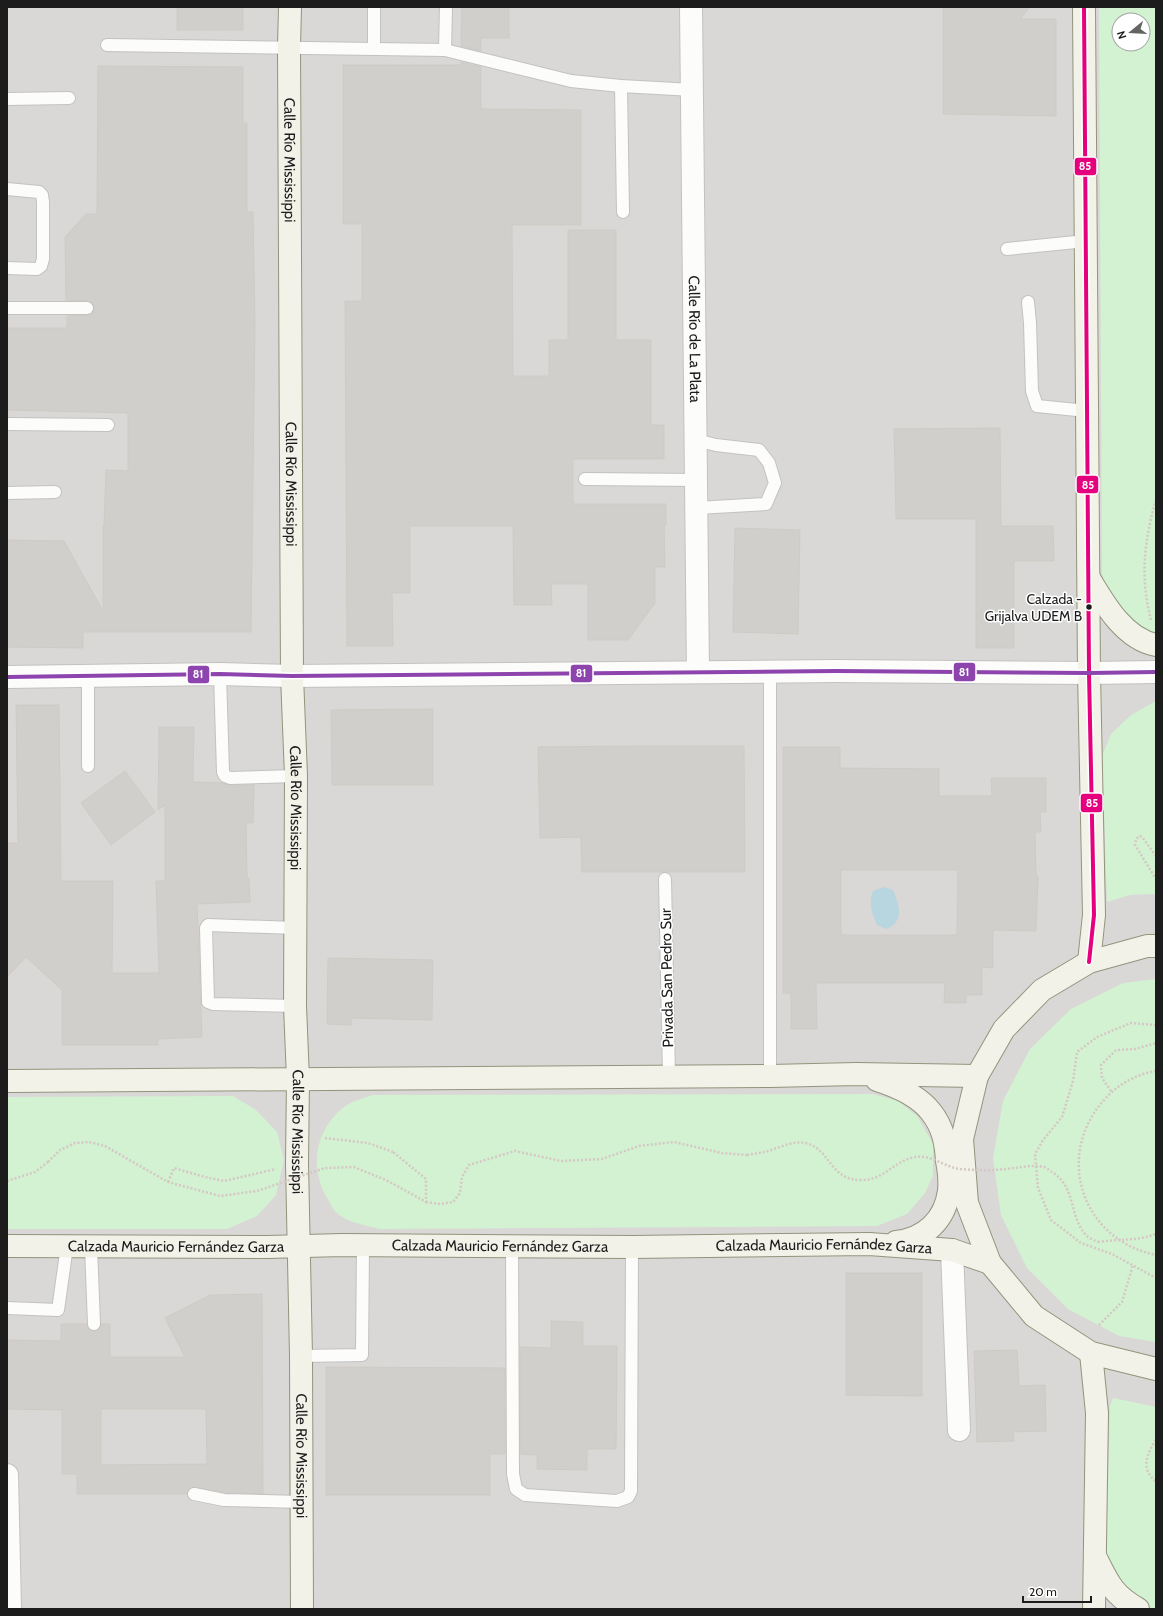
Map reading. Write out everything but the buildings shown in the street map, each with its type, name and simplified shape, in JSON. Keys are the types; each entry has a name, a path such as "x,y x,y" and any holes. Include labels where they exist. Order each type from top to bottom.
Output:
{"main road":[{"name":"Calle Río Mississippi","path":"290,7 288,47 292,676 296,776 295,1006 298,1079 297,1163 301,1356 302,1609"},
{"path":"1084,7 1089,673 1094,915 1089,962"},
{"path":"1088,576 1118,621 1135,635 1156,645"},
{"path":"1156,946 1147,946 1089,962 1042,990 1004,1029 977,1076 962,1139 967,1203 990,1263 1034,1316 1091,1353 1156,1369"},
{"path":"856,1074 888,1083 923,1102 932,1112 945,1138 950,1181 949,1192 943,1212 934,1224 919,1237 907,1241 869,1244"},
{"path":"7,1080 770,1076 856,1074 977,1076"},
{"name":"Calzada Mauricio Fernández Garza","path":"7,1246 632,1247 869,1244 952,1250 990,1263"},
{"path":"1091,1353 1097,1413 1094,1609"},
{"path":"1094,1553 1112,1589 1125,1602 1138,1609"}],"street":[{"name":"Calle Río de La Plata","path":"691,7 698,672"},
{"path":"7,677 220,674 292,676 844,671 1089,673 1156,672"},
{"path":"952,1250 959,1430"},
{"path":"7,1475 10,1609"}],"lane":[{"path":"374,7 374,49"},
{"path":"445,50 446,7"},
{"path":"107,45 445,50 571,81 622,86 693,90"},
{"path":"622,86 623,212"},
{"path":"7,99 69,98"},
{"path":"7,189 39,192 44,202 43,259 41,266 37,269 7,268"},
{"path":"1007,249 1086,241"},
{"path":"1028,302 1032,390 1037,406 1087,411"},
{"path":"7,308 87,308"},
{"path":"7,424 108,425"},
{"path":"696,440 759,450 769,463 775,483 766,504 697,508"},
{"path":"585,479 696,480"},
{"path":"7,493 55,492"},
{"path":"770,672 770,1076"},
{"path":"220,674 223,772 225,776 230,778 296,776"},
{"path":"88,676 88,766"},
{"name":"Privada San Pedro Sur","path":"665,880 669,1076"},
{"path":"295,928 208,925 206,928 208,1002 213,1004 295,1006"},
{"path":"7,1308 58,1310 67,1246"},
{"path":"91,1246 94,1324"},
{"path":"301,1356 362,1355 363,1246"},
{"path":"512,1246 514,1484 518,1491 525,1495 617,1501 628,1497 631,1491 632,1247"},
{"path":"194,1494 224,1500 301,1502"}],"path":[{"path":"1152,622 1146,599 1144,566 1150,522 1156,500"},
{"path":"1156,856 1143,838 1140,836 1136,839 1135,845 1156,879"},
{"path":"1156,1025 1131,1023 1098,1036 1077,1052 1073,1081 1062,1117 1043,1140 1035,1154 1038,1188 1050,1220 1081,1243 1112,1254 1156,1278"},
{"path":"1111,1091 1102,1078 1101,1065 1116,1050 1135,1049 1156,1043"},
{"path":"1156,1071 1132,1078 1111,1091 1093,1112 1081,1138 1078,1167 1083,1194 1096,1219 1116,1239 1141,1252 1156,1255"},
{"path":"325,1138 368,1144 393,1152 426,1179 426,1202"},
{"path":"7,1181 35,1172 60,1150 75,1143 89,1142 105,1146 168,1182 220,1196 257,1191 325,1168 354,1166 388,1181 426,1202 440,1204 453,1202 460,1193 462,1177 469,1165 515,1151 561,1162 602,1159 639,1146 674,1142 722,1153 747,1155 764,1152 796,1142 809,1144 820,1151 836,1171 848,1178 862,1180 875,1178 911,1158 921,1156 935,1159 955,1168 983,1171 1027,1166 1044,1167 1060,1177 1070,1193 1077,1220 1086,1236 1098,1242 1116,1239 1145,1238 1156,1234"},
{"path":"168,1182 174,1168 224,1181 252,1176"},
{"path":"1098,1325 1122,1302 1133,1266"},
{"path":"1156,1440 1149,1450 1146,1463 1150,1474 1156,1481"}],"shaded area":[{"path":"7,7 1156,7 1156,1609 7,1609"},
{"path":"344,7 456,7 456,42 345,40"},
{"path":"243,30 243,67 98,66 99,31"},
{"path":"7,183 58,184 57,297 7,297"},
{"path":"7,445 79,445 81,493 40,532 7,533"},
{"path":"818,984 935,985 934,1040 818,1039"},
{"path":"322,1278 499,1278 499,1363 322,1363"}],"green space":[{"path":"1099,7 1156,7 1156,638 1154,638 1110,602 1102,574"},
{"path":"1156,701 1156,894 1130,895 1107,902 1102,756 1111,734 1131,715"},
{"path":"1156,979 1156,1342 1119,1336 1068,1309 1027,1268 1001,1215 993,1158 1003,1101 1030,1049 1071,1009 1123,983"},
{"path":"872,1094 898,1101 917,1116 933,1144 933,1176 925,1193 907,1214 877,1226 379,1229 346,1219 337,1213 321,1186 318,1174 318,1150 321,1138 334,1116 347,1105 372,1095"},
{"path":"233,1096 256,1110 277,1132 284,1160 276,1195 257,1216 227,1229 7,1229 7,1097"},
{"path":"1113,1398 1156,1407 1156,1609 1145,1609 1130,1602 1106,1558 1110,1406"}],"water":[{"path":"883,887 893,890 899,912 896,922 886,929 877,925 872,913 871,904 873,891"}],"transit line":[{"name":"85","path":"1084,7 1089,673 1094,915 1089,962"},
{"name":"81","path":"7,677 220,674 292,676 836,671 1089,673 1156,672"}],"place":[{"name":"Calzada - Grijalva UDEM B","path":"1089,607"}]}
